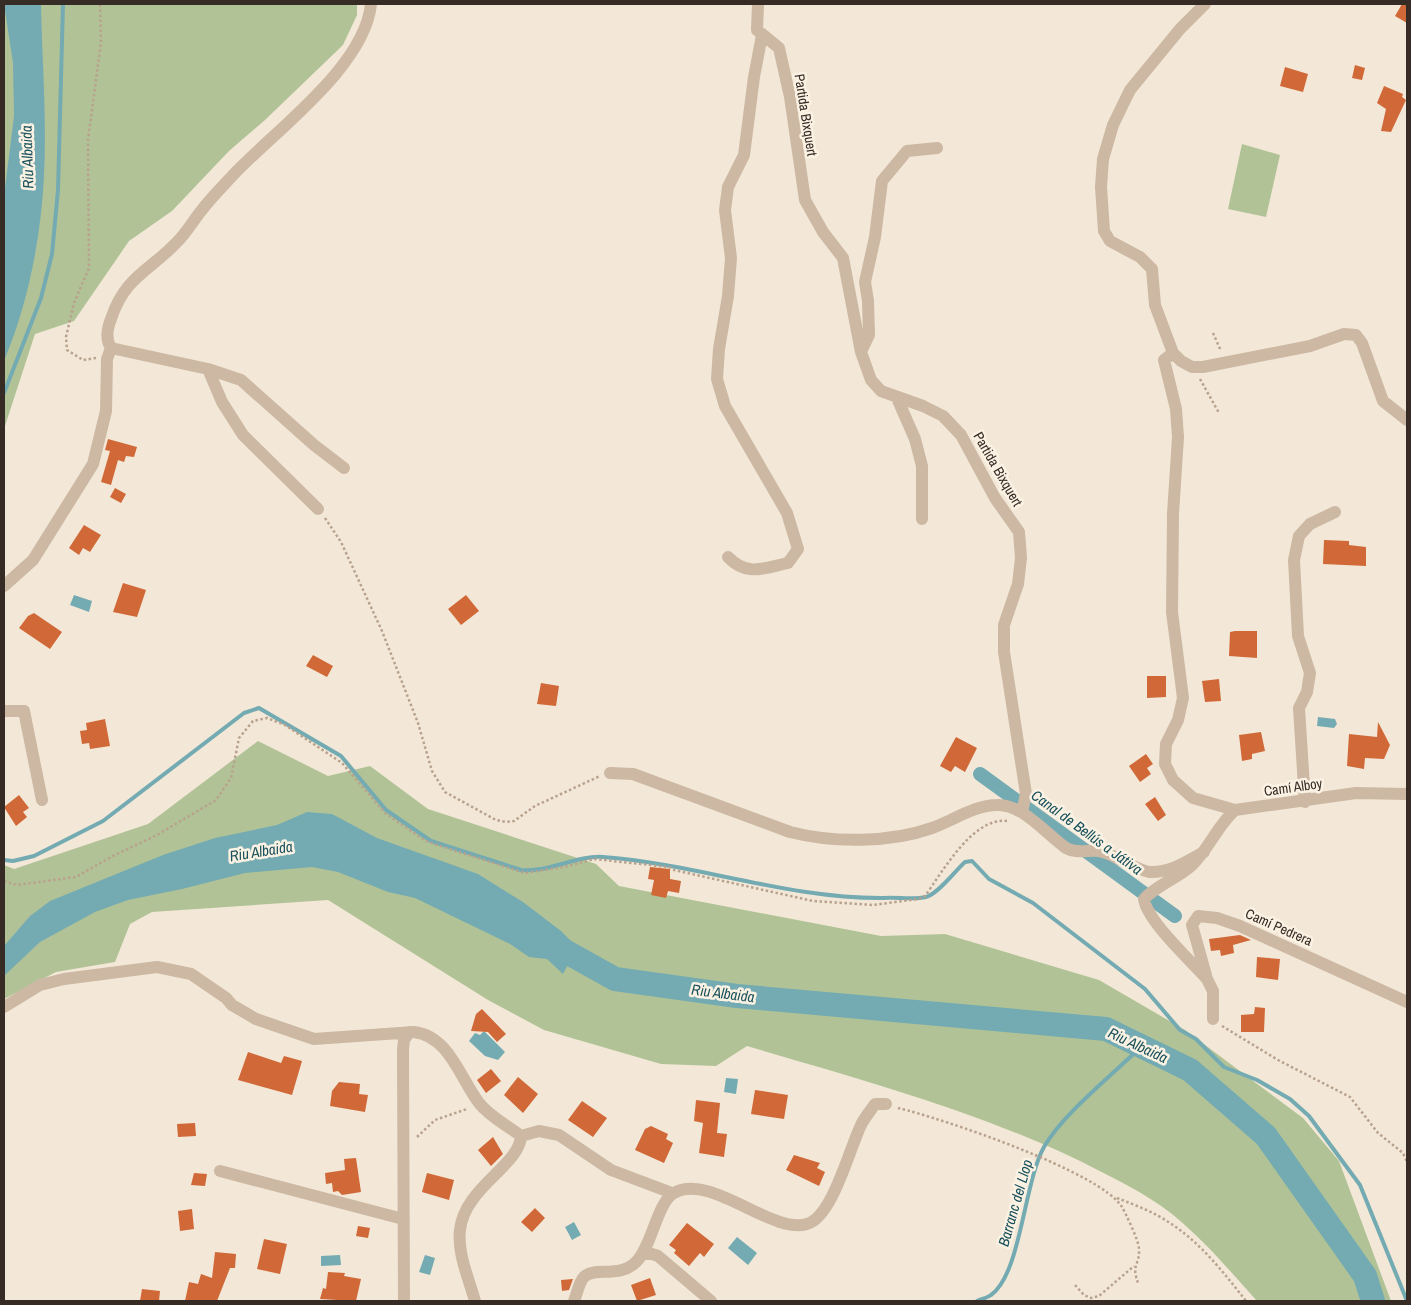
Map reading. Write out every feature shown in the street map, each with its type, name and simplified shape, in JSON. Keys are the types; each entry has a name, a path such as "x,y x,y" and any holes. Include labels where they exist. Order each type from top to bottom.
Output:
{"street":[{"path":"4,586 33,560 93,464 106,412 108,359 111,348 108,344 108,327 123,291 135,277 168,252 215,194 328,82 363,34 370,16 371,4"},
{"path":"728,557 738,567 754,569 788,563 798,549 787,513 725,406 717,378 731,258 725,210 728,187 744,155 754,77 762,34 757,30 758,4"},
{"path":"1205,4 1180,29 1130,90 1113,125 1103,159 1101,187 1104,231 1110,242 1140,257 1152,269 1155,305 1173,353 1181,362 1192,367 1203,367 1310,346 1344,334 1356,335 1362,343 1384,401 1407,420"},
{"name":"Partida Bixquert","path":"762,34 779,48 790,97 805,200 823,232 843,258 861,352 871,380 881,391 923,406 943,416 961,435 995,498 1019,532 1021,558 1018,584 1004,625 1004,652 1026,794 1018,818"},
{"path":"861,352 869,335 865,282 875,237 882,182 907,151 937,148"},
{"path":"111,348 208,369 246,384 314,445 344,468"},
{"path":"1173,353 1164,360 1175,401 1178,437 1172,612 1183,698 1178,720 1166,744 1165,764 1173,780 1192,798 1235,810"},
{"path":"208,369 222,402 243,435 318,509"},
{"path":"897,398 915,439 922,466 922,518"},
{"path":"1305,802 1299,708 1307,692 1310,673 1298,636 1294,560 1299,536 1310,524 1335,512"},
{"path":"4,711 24,711 42,800"},
{"path":"610,773 633,774 790,832 810,837 908,837 996,804 1068,849 1104,852 1148,872 1156,872 1181,865 1204,852"},
{"name":"Camí Alboy","path":"1235,810 1356,794 1407,794"},
{"path":"1213,1019 1213,991 1207,980 1154,921 1146,910 1144,899 1185,871 1204,852 1224,820 1235,810"},
{"name":"Camí Pedrera","path":"1207,980 1192,925 1198,916 1217,918 1240,926 1407,1002"},
{"path":"4,1007 40,985 64,979 157,967 177,970 191,974 240,1010 299,1035 314,1039 409,1032 424,1033 436,1040 451,1059 478,1102 521,1136"},
{"path":"404,1301 403,1050 404,1040 409,1032"},
{"path":"521,1136 538,1131 552,1132 611,1170 672,1193 692,1189 722,1196 773,1219 792,1224 807,1224 823,1211 831,1197 862,1123 875,1104 886,1104"},
{"path":"475,1301 460,1242 462,1218 484,1184 517,1152 521,1144 521,1136"},
{"path":"220,1171 403,1219"},
{"path":"574,1301 584,1278 591,1272 617,1272 628,1269 642,1255 656,1220 672,1193"},
{"path":"642,1255 649,1253 658,1256 711,1301"}],"path":[{"path":"100,4 101,42 88,140 89,268 74,303 66,337 67,350 82,360 98,358 111,348"},
{"path":"1213,333 1226,362"},
{"path":"1199,378 1219,412"},
{"path":"318,509 341,542 382,631 418,723 432,771 445,792 496,820 506,822 514,821 535,806 594,778 610,773"},
{"path":"4,881 17,885 76,877 113,856 157,835 216,800 231,778 239,738 253,720 267,718 285,725 342,763 385,813 424,840 525,872 564,867 594,859 669,867 674,870 813,901 873,905 918,899 924,896 971,835 993,821 1018,818"},
{"path":"1213,1019 1278,1060 1350,1097 1378,1132 1403,1153 1407,1162"},
{"path":"403,1150 407,1149 425,1127 435,1120 476,1106 478,1102"},
{"path":"886,1104 1006,1144 1088,1178 1115,1198 1170,1222 1193,1241 1220,1268 1246,1301"},
{"path":"1115,1198 1122,1207 1139,1248 1134,1272 1139,1285"},
{"path":"1094,1301 1135,1266"},
{"path":"1075,1285 1084,1295 1091,1298 1099,1296"}],"green space":[{"path":"4,4 357,4 357,15 343,45 265,120 229,151 172,211 129,241 74,321 35,334 4,429"},
{"path":"1242,144 1280,155 1266,217 1228,209"},
{"path":"258,741 328,776 370,766 428,809 596,864 619,886 881,936 945,934 1099,980 1185,1030 1303,1118 1339,1161 1391,1301 1257,1301 1206,1245 1172,1214 1115,1179 1040,1143 999,1126 916,1097 747,1046 716,1066 661,1064 544,1030 488,1000 328,900 152,912 130,924 115,962 56,972 4,999 4,865 14,869 148,824"}],"water":[{"path":"4,4 41,4 45,133 40,223 32,270 20,317 4,361 4,196 14,116 13,63"},
{"path":"74,595 92,601 89,612 70,605"},
{"path":"1318,717 1335,719 1337,724 1334,728 1317,726"},
{"path":"307,812 332,814 377,838 478,874 523,902 561,931 577,947 563,974 547,959 529,957 510,944 415,898 388,892 338,872 312,867 245,873 128,900 95,912 40,942 4,976 4,946 30,916 50,901 163,855 215,838 277,825"},
{"path":"484,1031 505,1052 498,1060 485,1056 469,1041 475,1033 480,1035"},
{"path":"726,1078 738,1079 736,1094 724,1092"},
{"path":"574,1222 581,1235 572,1240 565,1227"},
{"path":"737,1237 757,1253 748,1265 728,1248"},
{"path":"340,1255 341,1265 321,1266 321,1256"},
{"path":"425,1255 435,1258 430,1275 419,1272"}],"building":[{"path":"1402,4 1407,4 1407,23 1395,16"},
{"path":"1355,65 1365,68 1362,80 1352,78"},
{"path":"1285,67 1308,74 1303,92 1280,86"},
{"path":"1384,86 1403,94 1402,97 1406,100 1391,132 1381,131 1386,109 1377,103"},
{"path":"108,439 137,447 134,457 126,456 124,462 118,460 111,485 101,482 110,451 105,450"},
{"path":"115,488 126,494 121,503 110,497"},
{"path":"84,525 101,535 90,552 83,548 79,555 69,548"},
{"path":"1324,540 1349,541 1349,545 1366,547 1366,566 1323,564"},
{"path":"123,583 146,590 137,617 113,612"},
{"path":"466,595 479,611 461,625 448,609"},
{"path":"34,613 62,632 50,649 19,628 28,616"},
{"path":"1257,631 1257,658 1229,656 1230,632"},
{"path":"313,655 333,666 327,677 306,666"},
{"path":"1147,676 1166,676 1166,697 1147,698"},
{"path":"1219,679 1221,701 1205,702 1202,681"},
{"path":"541,683 559,686 556,706 537,704"},
{"path":"105,719 110,746 90,749 89,743 82,744 80,731 87,730 86,723"},
{"path":"1378,722 1390,745 1384,759 1365,758 1364,769 1347,766 1349,734 1377,737"},
{"path":"1261,732 1265,751 1252,754 1252,759 1242,761 1239,735"},
{"path":"956,737 977,748 965,772 955,766 951,772 940,766"},
{"path":"1146,754 1153,764 1147,768 1151,774 1140,782 1129,766"},
{"path":"19,795 29,808 23,812 27,817 16,826 4,807"},
{"path":"1155,797 1166,815 1158,821 1145,804"},
{"path":"650,867 670,869 670,879 681,881 679,893 668,891 666,898 651,895 654,880 648,879"},
{"path":"1240,935 1251,940 1233,945 1234,953 1221,956 1220,950 1211,951 1209,939"},
{"path":"1257,957 1280,959 1278,980 1256,977"},
{"path":"1255,1007 1265,1008 1264,1032 1241,1032 1241,1015 1254,1014"},
{"path":"482,1009 506,1034 497,1042 488,1032 471,1031 476,1014"},
{"path":"248,1052 281,1063 284,1056 302,1061 292,1095 238,1080"},
{"path":"491,1069 501,1081 486,1093 477,1080"},
{"path":"518,1077 538,1094 523,1113 504,1095"},
{"path":"339,1082 360,1084 359,1094 368,1095 365,1112 330,1106 332,1091"},
{"path":"755,1090 788,1095 784,1119 751,1114"},
{"path":"696,1100 720,1103 717,1133 727,1134 724,1157 699,1153 703,1123 694,1121"},
{"path":"582,1101 607,1118 593,1137 568,1120"},
{"path":"195,1123 196,1136 178,1137 177,1124"},
{"path":"651,1126 668,1134 666,1139 673,1143 664,1163 635,1150 645,1129"},
{"path":"493,1137 503,1154 491,1166 478,1150"},
{"path":"794,1155 820,1163 817,1168 825,1172 819,1186 786,1170"},
{"path":"356,1158 361,1192 342,1195 338,1191 333,1192 332,1183 326,1184 325,1173 345,1170 344,1159"},
{"path":"194,1173 207,1174 205,1186 191,1185"},
{"path":"427,1173 454,1180 449,1200 422,1192"},
{"path":"535,1208 545,1218 532,1232 521,1222"},
{"path":"192,1209 194,1229 180,1231 178,1211"},
{"path":"687,1223 714,1244 704,1257 700,1253 689,1266 674,1253 676,1250 669,1245"},
{"path":"358,1226 370,1228 368,1238 356,1236"},
{"path":"264,1239 287,1244 280,1274 257,1269"},
{"path":"215,1252 236,1254 235,1268 230,1268 217,1301 185,1301 189,1282 198,1284 201,1274 212,1278"},
{"path":"328,1272 345,1273 344,1276 361,1279 356,1301 320,1299 323,1288 326,1289"},
{"path":"650,1278 656,1295 637,1301 631,1285"},
{"path":"573,1279 569,1290 562,1291 561,1280"},
{"path":"142,1289 160,1291 159,1301 140,1301"}],"waterway":[{"path":"4,393 41,298 52,254 58,190 63,4"},
{"path":"4,860 13,861 34,856 103,821 244,713 259,708 341,756 386,810 431,841 521,870 542,869 593,857 603,857 638,861 813,893 848,897 916,898 931,895 965,862 972,861 989,879 1033,903 1145,989 1180,1030 1196,1039 1224,1067 1257,1080 1290,1099 1309,1116 1360,1185 1407,1301"},
{"name":"Canal de Bellús a Játiva","path":"980,774 1175,916"},
{"name":"Riu Albaida","path":"545,940 615,979 737,996 1106,1029 1190,1070 1266,1136 1365,1276 1373,1301"},
{"name":"Barranc del Llop","path":"977,1301 991,1295 1001,1284 1009,1268 1016,1248 1037,1163 1052,1134 1089,1095 1142,1046"}]}
